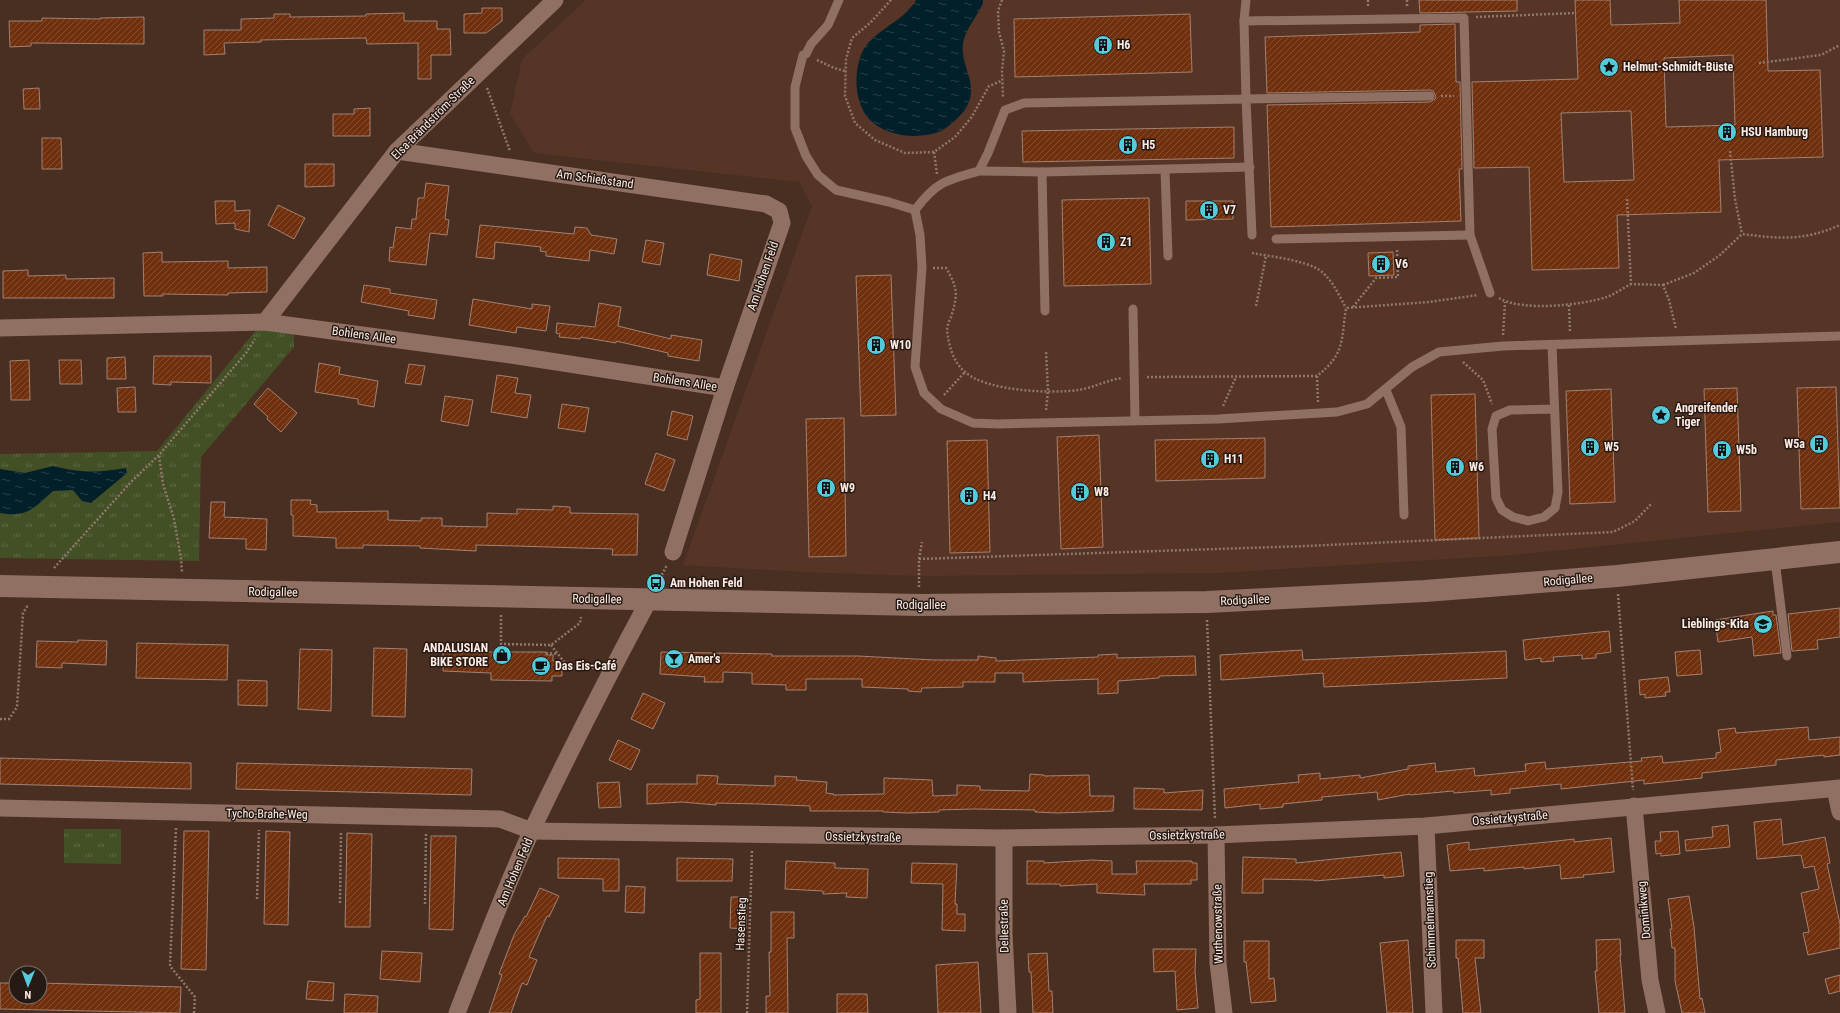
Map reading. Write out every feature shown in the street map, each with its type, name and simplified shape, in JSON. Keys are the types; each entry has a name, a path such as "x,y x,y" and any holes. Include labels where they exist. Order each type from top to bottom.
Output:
{"main road":[{"name":"Rodigallee","path":"0,586 919,605 1207,602 1425,591 1617,576 1840,552"}],"street":[{"name":"Elsa-Brändström-Straße","path":"265,322 397,151 555,0"},
{"name":"Am Schießstand","path":"397,151 766,204 779,211 782,223"},
{"name":"Am Hohen Feld","path":"673,552 725,388 782,223"},
{"name":"Bohlens Allee","path":"0,328 265,322 511,356 725,388"},
{"name":"Am Hohen Feld","path":"457,1013 482,948 532,831 612,668 649,600"},
{"name":"Ossietzkystraße","path":"532,831 1004,838 1216,835 1426,826 1838,788"},
{"path":"1838,788 1840,812"},
{"name":"Dominikweg","path":"1634,806 1650,980 1657,1013"},
{"name":"Tycho-Brahe-Weg","path":"0,808 500,819 532,831"},
{"name":"Schimmelmannstieg","path":"1426,826 1434,1013"},
{"name":"Wuthenowstraße","path":"1216,835 1218,963 1224,1013"},
{"name":"Dellestraße","path":"1004,838 1004,934 1008,1013"}],"lane":[{"path":"839,0 828,25 811,44 806,54 803,55 795,87 796,128 806,156 818,175 836,190 889,202 915,210"},
{"path":"1246,0 1244,21 1252,235"},
{"path":"1244,21 1464,18 1470,235 1490,293"},
{"path":"979,171 988,153 1005,110 1024,103 1430,96"},
{"path":"1250,167 1042,172 979,171 949,179 939,184 928,193 915,210 920,235 922,267 915,367 924,393 941,409 973,423 1045,424 1135,420 1218,419 1318,414 1337,412 1367,404 1386,390 1412,367 1439,352 1503,346 1840,336"},
{"path":"1166,170 1168,256"},
{"path":"1042,172 1045,311"},
{"path":"1276,239 1470,235"},
{"path":"1133,309 1135,420"},
{"path":"1552,345 1558,492 1555,508 1544,517 1528,521 1512,517 1502,510 1496,498 1492,429 1496,416 1510,410 1554,409"},
{"path":"1386,390 1401,427 1404,515"},
{"path":"1775,560 1787,656"}],"path":[{"path":"891,0 870,23 852,38 846,59 845,96 855,123 875,140 905,153 934,152 955,137 971,118 989,86 1001,81"},
{"path":"1002,0 998,11 999,32 1004,51 1001,89 1005,110"},
{"path":"1464,18 1576,13"},
{"path":"1759,63 1820,55 1840,45"},
{"path":"816,59 834,68 845,71"},
{"path":"485,66 487,90 516,168"},
{"path":"1430,96 1466,95"},
{"path":"1730,151 1735,199 1742,234"},
{"path":"934,152 939,184"},
{"path":"1627,199 1631,284"},
{"path":"1742,234 1774,238 1797,238 1826,231 1840,225"},
{"path":"1346,308 1428,302 1490,293 1505,302 1532,306 1569,304 1607,297 1631,284 1663,285 1694,273 1720,255 1742,234"},
{"path":"1353,307 1376,278 1398,277 1397,236"},
{"path":"922,267 946,268 953,280 957,299 947,329 950,351 965,372 980,380 1000,387 1048,391 1078,390 1118,379 1134,377 1317,376 1330,366 1340,352 1346,308 1334,287 1317,268 1295,261 1252,254"},
{"path":"1256,306 1261,291 1266,256"},
{"path":"1663,285 1669,300 1678,340"},
{"path":"1503,346 1505,302"},
{"path":"1569,304 1571,344"},
{"path":"0,719 9,719 18,708 23,613 38,586 72,546 159,455 246,353 265,322"},
{"path":"1460,350 1464,364 1483,380 1496,416"},
{"path":"1045,424 1048,391 1046,351"},
{"path":"947,392 965,372"},
{"path":"1317,376 1318,414"},
{"path":"1218,419 1236,377"},
{"path":"159,455 163,484 174,519 182,559 182,590"},
{"path":"919,559 1314,546 1613,532 1635,521 1652,503"},
{"path":"919,605 919,559 922,542"},
{"path":"649,600 673,552"},
{"path":"1617,576 1634,806"},
{"path":"501,597 501,644 551,645 580,623 581,599"},
{"path":"1207,602 1216,835"},
{"path":"551,645 568,667 612,668"},
{"path":"546,654 558,654"},
{"path":"177,812 170,966 195,997 194,1013"},
{"path":"257,899 260,814"},
{"path":"340,903 341,815"},
{"path":"424,904 426,817"},
{"name":"Hasenstieg","path":"747,1013 753,835"}],"shaded area":[{"path":"586,0 1840,0 1840,522 1514,555 1217,573 919,576 803,572 683,565 812,206 799,182 534,153 510,114 522,59"}],"green space":[{"path":"256,330 294,330 294,347 201,457 199,561 0,558 0,454 157,451"},
{"path":"64,829 121,829 121,864 64,863"}],"water":[{"path":"916,0 983,0 983,3 966,33 963,44 964,61 971,85 969,102 962,114 941,131 932,134 913,136 884,130 869,119 861,106 857,92 857,68 863,51 869,42 910,9"},
{"path":"53,466 89,472 126,468 127,473 91,503 82,501 73,490 53,491 35,507 24,513 0,513 0,469 25,473"}],"building":[{"path":"1419,0 1517,0 1517,11 1420,13"},
{"name":"HSU Hamburg","path":"1575,0 1610,0 1611,25 1680,23 1679,0 1766,0 1768,71 1820,70 1823,157 1719,160 1721,212 1617,215 1619,268 1532,270 1529,167 1474,168 1472,82 1578,79","holes":["1733,55 1735,125 1666,127 1664,58","1631,111 1634,180 1564,182 1561,113"]},
{"path":"482,8 502,8 502,21 486,33 464,33 464,14 482,13"},
{"path":"404,13 404,21 437,21 437,29 450,29 451,55 431,55 431,79 418,79 418,43 367,44 366,38 261,40 261,42 224,43 225,54 204,55 204,30 241,30 241,19 274,18 274,14 290,14 290,17 366,16 366,14"},
{"name":"H6","path":"1190,14 1192,72 1015,77 1014,19"},
{"path":"144,17 144,44 31,43 31,46 10,47 9,21 42,21 42,18 100,19"},
{"path":"1455,24 1456,82 1460,82 1462,169 1459,169 1461,221 1271,227 1267,105 1430,102 1435,99 1436,96 1433,91 1430,90 1267,93 1265,37 1420,32 1420,25"},
{"path":"39,88 40,109 24,109 23,89"},
{"path":"370,108 370,136 333,136 333,114 354,114 354,109"},
{"name":"H5","path":"1234,127 1234,158 1023,162 1022,131"},
{"path":"42,138 61,138 62,169 42,169"},
{"path":"305,164 334,164 334,186 305,187"},
{"path":"426,183 449,186 445,219 449,220 447,235 430,233 426,265 389,261 390,247 393,248 396,227 411,229 412,219 416,219 418,198 424,198"},
{"name":"Z1","path":"1149,198 1151,284 1064,286 1062,200"},
{"path":"215,201 235,201 235,211 250,210 249,232 235,229 235,223 216,224"},
{"name":"V7","path":"1186,201 1233,201 1233,219 1186,220"},
{"path":"278,205 305,218 294,239 268,225"},
{"path":"480,225 574,234 575,227 587,228 591,235 617,239 614,254 590,250 589,261 546,256 546,252 540,251 541,247 495,242 494,259 476,257"},
{"path":"646,240 664,243 660,265 642,262"},
{"path":"162,252 162,262 228,261 228,268 267,267 267,292 228,293 228,295 163,294 163,296 144,296 143,253"},
{"name":"V6","path":"1393,252 1394,275 1369,276 1368,253"},
{"path":"710,254 742,260 739,281 707,275"},
{"path":"28,270 28,276 66,275 66,279 114,278 114,298 3,298 3,271"},
{"name":"W10","path":"891,275 896,415 861,416 856,276"},
{"path":"364,285 390,289 390,293 437,300 434,319 408,315 409,311 361,302"},
{"path":"473,299 532,309 532,304 550,306 546,331 517,327 516,333 469,325"},
{"path":"599,303 621,307 618,326 671,339 671,335 702,340 699,361 668,356 668,353 616,341 616,343 581,337 580,339 559,337 560,334 556,333 557,323 595,327"},
{"path":"154,356 211,356 211,383 171,382 171,385 153,384"},
{"path":"125,357 126,379 107,379 107,358"},
{"path":"29,360 30,400 11,400 10,361"},
{"path":"59,360 81,360 82,384 60,384"},
{"path":"319,363 340,367 339,374 378,381 374,407 358,404 358,399 315,392"},
{"path":"409,364 425,366 421,385 405,383"},
{"path":"497,375 518,378 515,393 531,395 527,418 491,412"},
{"path":"135,387 136,412 118,412 117,388"},
{"name":"W5a","path":"1836,387 1840,508 1801,509 1797,388"},
{"path":"268,388 297,413 281,432 254,404"},
{"name":"W5b","path":"1737,388 1741,511 1708,512 1704,389"},
{"name":"W5","path":"1611,389 1615,502 1570,504 1566,391"},
{"name":"W6","path":"1475,394 1479,538 1435,540 1431,395"},
{"path":"445,396 473,400 468,426 441,421"},
{"path":"562,404 589,408 585,432 558,428"},
{"path":"672,411 693,416 687,440 667,435"},
{"name":"W9","path":"844,418 846,556 809,557 806,419"},
{"name":"W8","path":"1099,435 1103,547 1061,549 1057,437"},
{"name":"H11","path":"1265,438 1265,478 1156,481 1155,440"},
{"name":"H4","path":"987,440 990,552 950,553 947,441"},
{"path":"656,453 675,460 664,491 645,484"},
{"path":"291,500 311,500 310,504 317,505 317,512 388,511 388,520 421,521 421,518 442,518 442,526 487,527 487,513 517,514 517,509 553,510 553,506 570,507 570,513 638,514 637,555 612,555 613,549 476,545 476,551 420,548 420,546 363,545 363,548 336,548 336,538 293,536"},
{"path":"211,502 225,502 224,517 267,519 266,550 246,549 246,539 209,538"},
{"path":"1840,608 1840,637 1817,640 1818,649 1792,651 1788,614"},
{"path":"1773,611 1773,615 1776,615 1781,653 1754,656 1752,637 1718,642 1715,620"},
{"path":"1609,631 1611,652 1596,654 1596,658 1582,659 1582,655 1553,657 1554,661 1541,662 1541,658 1525,660 1523,640"},
{"path":"78,640 107,641 106,665 62,663 62,668 36,667 37,641 78,642"},
{"path":"137,643 228,645 227,680 136,678"},
{"path":"374,648 407,649 405,717 372,716"},
{"path":"300,649 332,650 331,711 298,709"},
{"path":"443,649 474,650 474,652 546,652 546,655 553,655 553,661 562,662 562,676 552,676 552,681 491,680 491,673 443,671"},
{"path":"1302,650 1303,660 1506,651 1507,678 1324,687 1323,673 1221,680 1220,655"},
{"path":"1700,650 1702,674 1677,676 1675,652"},
{"path":"661,652 772,654 772,656 858,656 934,660 978,660 978,656 996,658 996,661 1098,657 1098,655 1117,654 1117,658 1195,656 1196,675 1159,676 1159,678 1118,681 1118,693 1098,694 1098,679 1023,682 1023,673 995,673 995,682 963,682 963,687 922,688 921,692 908,691 908,689 862,687 862,679 806,679 806,690 786,690 786,685 752,684 752,673 723,672 723,682 704,682 705,677 660,674"},
{"path":"1668,677 1670,692 1665,692 1666,696 1645,698 1645,694 1640,695 1639,680"},
{"path":"238,680 267,681 267,706 238,705"},
{"path":"643,693 665,703 653,729 631,719"},
{"path":"1808,727 1809,740 1840,737 1840,755 1824,757 1824,755 1776,760 1776,765 1702,773 1702,778 1644,784 1644,780 1561,789 1561,784 1510,789 1510,793 1491,795 1491,790 1454,793 1453,791 1410,794 1378,800 1377,792 1322,797 1322,800 1283,804 1283,807 1260,809 1260,804 1225,808 1224,789 1299,782 1298,775 1320,773 1320,779 1360,775 1360,778 1408,769 1408,766 1435,763 1436,772 1474,768 1475,776 1526,771 1525,764 1545,762 1546,769 1642,761 1641,758 1662,756 1663,763 1716,758 1716,753 1721,752 1718,730 1735,728 1736,733"},
{"path":"618,740 640,750 631,770 609,760"},
{"path":"0,758 191,763 191,789 0,784"},
{"path":"237,763 472,769 471,795 236,789"},
{"path":"1030,774 1044,776 1089,775 1090,796 1114,796 1113,811 1058,813 1035,812 1035,810 974,809 907,813 883,811 810,811 810,806 760,804 716,803 716,805 682,802 647,804 647,784 697,784 697,775 718,776 717,784 775,786 775,776 797,777 796,780 827,782 826,793 834,794 833,795 884,794 884,778 932,780 933,796 957,795 957,785 980,786 980,790 1029,791"},
{"path":"619,782 621,807 599,808 597,783"},
{"path":"1134,788 1164,789 1164,793 1203,790 1202,810 1134,809"},
{"path":"1781,819 1783,845 1825,837 1830,863 1827,864 1840,924 1840,948 1808,955 1803,933 1809,932 1801,893 1819,889 1814,866 1804,868 1801,855 1757,859 1754,822"},
{"path":"1728,825 1730,847 1686,851 1685,840 1713,837 1712,827"},
{"path":"184,831 209,831 206,970 181,969"},
{"path":"266,831 290,832 288,925 264,924"},
{"path":"1678,831 1680,854 1661,856 1661,853 1656,854 1655,841 1661,841 1660,832"},
{"path":"347,833 372,834 370,927 345,927"},
{"path":"431,836 456,836 453,930 429,929"},
{"path":"1611,838 1614,872 1561,879 1560,865 1524,869 1524,867 1484,871 1484,868 1450,871 1447,845 1469,842 1469,850 1574,839 1574,842"},
{"path":"1401,852 1404,876 1384,878 1384,875 1315,881 1263,879 1263,893 1242,893 1243,857 1296,859 1296,863"},
{"path":"558,858 619,859 619,891 603,891 603,879 558,878"},
{"path":"677,858 733,859 732,881 677,881"},
{"path":"1092,860 1112,861 1112,874 1137,874 1136,861 1192,861 1192,863 1197,863 1197,880 1191,880 1191,884 1144,884 1145,895 1097,893 1097,884 1060,886 1060,884 1027,884 1027,861 1044,861 1044,863"},
{"path":"786,861 835,863 835,868 868,869 867,898 846,897 847,893 823,894 823,891 785,889"},
{"path":"912,863 957,864 955,904 957,904 957,914 965,914 965,931 942,930 943,884 911,883"},
{"path":"626,886 645,887 644,913 625,912"},
{"path":"540,888 559,896 549,917 547,916 529,957 537,960 527,985 522,983 511,1013 489,1013 502,975 499,974 514,935 525,916 526,917"},
{"path":"1689,896 1694,927 1700,999 1702,998 1705,1013 1682,1013 1675,981 1675,948 1672,948 1670,929 1672,929 1668,899"},
{"path":"731,897 747,897 746,929 730,928"},
{"path":"771,912 794,912 794,938 787,938 788,1013 766,1013 766,996 770,996 769,952 771,952"},
{"path":"1620,939 1625,1013 1599,1013 1595,971 1597,971 1596,940"},
{"path":"1408,940 1413,1013 1387,1013 1380,943"},
{"path":"1456,940 1484,940 1484,958 1475,958 1481,1013 1463,1013 1458,958 1456,958"},
{"path":"1244,941 1269,941 1269,979 1274,978 1276,1001 1251,1003 1246,962 1244,962"},
{"path":"1153,949 1196,949 1195,971 1198,1008 1177,1010 1175,971 1154,972"},
{"path":"382,951 422,953 420,982 380,979"},
{"path":"700,953 721,953 721,1013 696,1013 696,1000 700,999"},
{"path":"1047,953 1049,991 1052,991 1053,1013 1033,1013 1031,972 1029,972 1028,954"},
{"path":"978,962 981,1013 938,1013 936,965"},
{"path":"1840,975 1840,991 1829,994 1825,979"},
{"path":"308,981 334,983 333,1001 306,999"},
{"path":"0,983 8,983 8,1005 48,1005 48,983 181,987 180,1013 0,1009"},
{"path":"345,994 378,996 377,1013 344,1013"},
{"path":"837,994 867,994 868,1013 837,1013"}],"place":[{"name":"H6","path":"1103,45"},
{"name":"Helmut-Schmidt-Büste","path":"1609,67"},
{"name":"HSU Hamburg","path":"1727,132"},
{"name":"H5","path":"1128,145"},
{"name":"V7","path":"1209,210"},
{"name":"Z1","path":"1106,242"},
{"name":"V6","path":"1381,264"},
{"name":"W10","path":"876,345"},
{"name":"Angreifender Tiger","path":"1661,415"},
{"name":"W5a","path":"1819,444"},
{"name":"W5","path":"1590,447"},
{"name":"W5b","path":"1722,450"},
{"name":"H11","path":"1210,459"},
{"name":"W6","path":"1455,467"},
{"name":"W9","path":"826,488"},
{"name":"W8","path":"1080,492"},
{"name":"H4","path":"969,496"},
{"name":"Am Hohen Feld","path":"656,583"},
{"name":"Lieblings-Kita","path":"1763,624"},
{"name":"ANDALUSIAN BIKE STORE","path":"502,655"},
{"name":"Amer's","path":"674,659"},
{"name":"Das Eis-Café","path":"541,666"}]}
